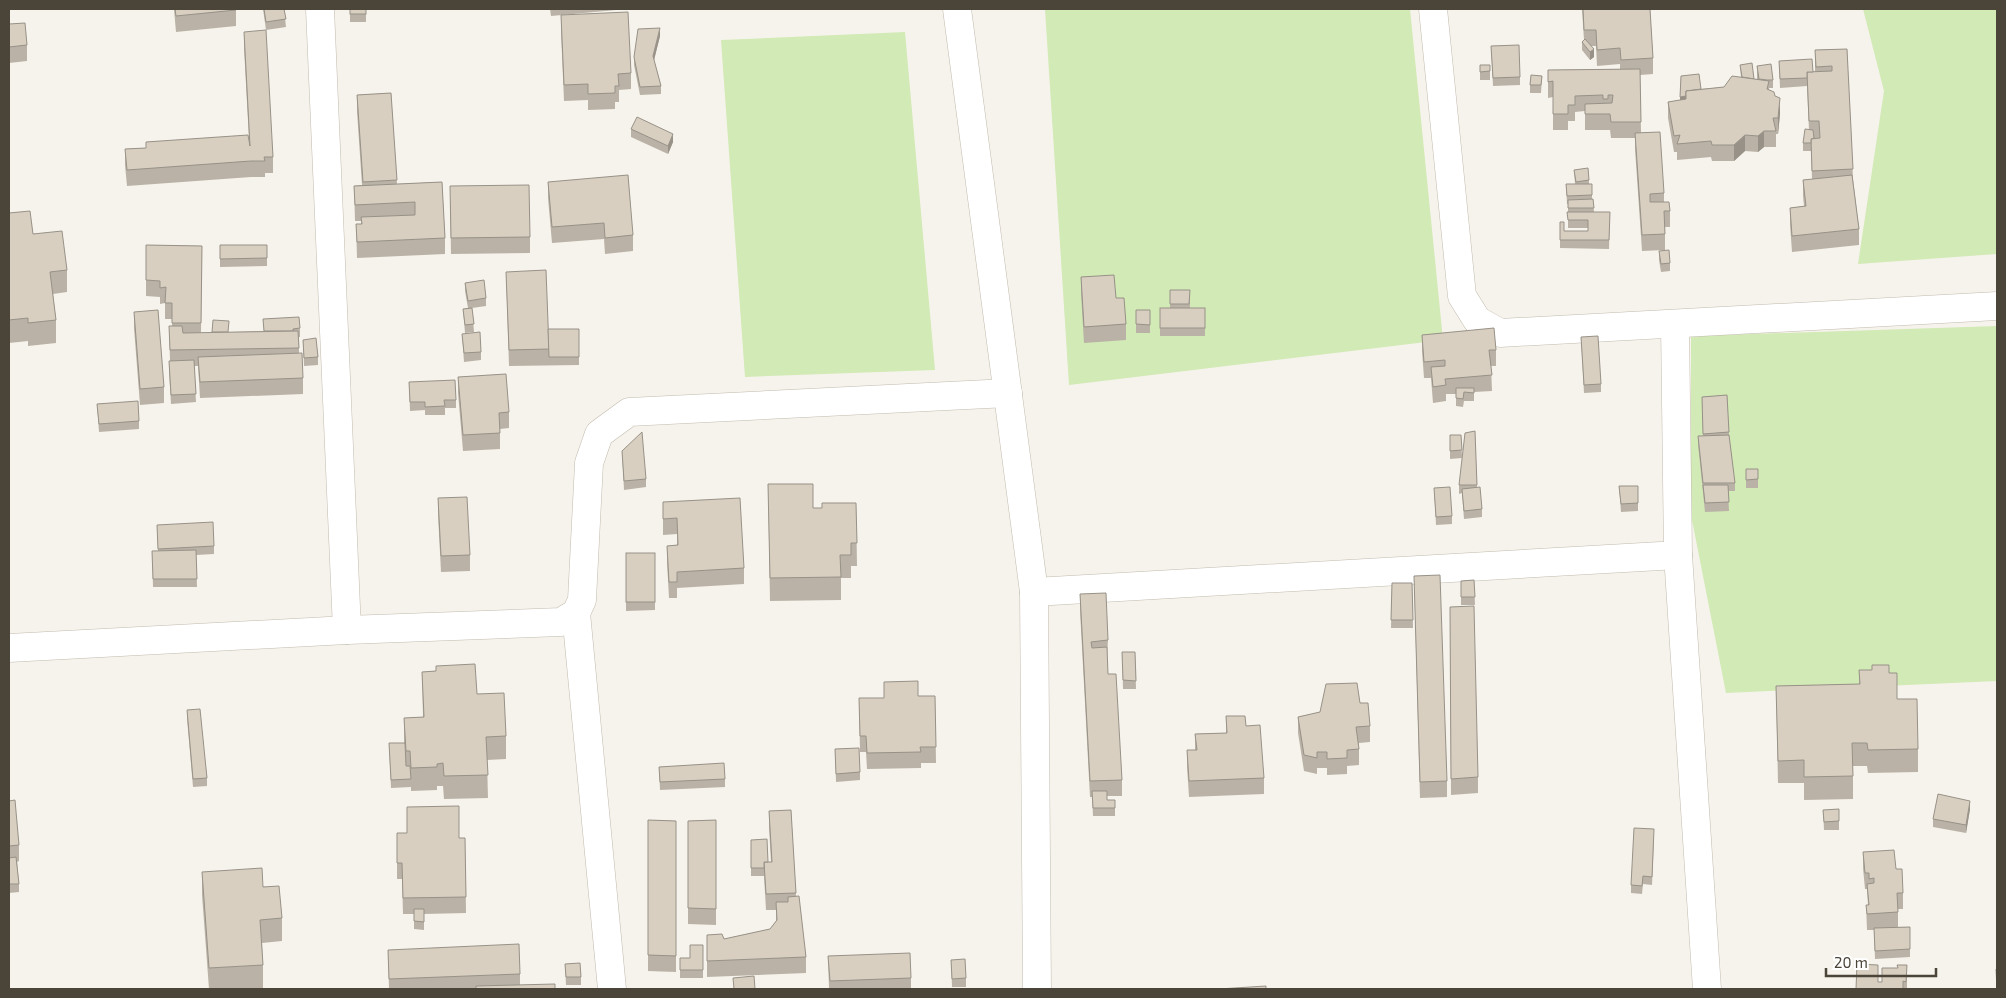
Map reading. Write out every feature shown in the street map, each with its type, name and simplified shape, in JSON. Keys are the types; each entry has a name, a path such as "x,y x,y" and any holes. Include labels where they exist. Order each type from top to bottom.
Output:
{"street":[{"path":"320,9 347,630"},
{"path":"957,9 1034,592 1037,989"},
{"path":"1433,9 1462,296 1477,320 1500,332 1997,306"},
{"path":"1675,324 1678,555 1707,989"},
{"path":"612,989 576,614 582,600 589,463 598,434 630,412 1008,393"},
{"path":"1034,592 1678,555"},
{"path":"9,648 347,630 561,622 576,614"}],"green space":[{"path":"1045,9 1410,9 1443,340 1069,385"},
{"path":"1863,9 1997,9 1997,254 1858,264 1884,91"},
{"path":"905,32 935,370 745,377 721,40"},
{"path":"1997,326 1997,681 1726,693 1691,515 1691,336"}],"building":[{"path":"175,9 236,9 236,10 176,16"},
{"path":"264,9 284,9 286,19 266,22"},
{"path":"350,9 366,9 366,14 350,14"},
{"path":"1583,9 1650,9 1653,58 1621,60 1620,48 1597,50 1596,30 1584,30"},
{"path":"628,12 631,73 618,74 619,86 615,86 615,93 588,94 588,84 564,85 561,15"},
{"path":"25,23 27,45 9,47 9,24"},
{"path":"660,28 653,56 661,86 640,87 634,57 638,29"},
{"path":"266,30 273,157 264,157 265,161 127,170 125,149 146,148 146,142 248,135 250,146 244,32"},
{"path":"1585,39 1594,49 1590,52 1582,42"},
{"path":"1519,45 1520,77 1493,78 1491,46"},
{"path":"1847,49 1853,169 1812,171 1811,139 1820,138 1819,121 1809,121 1807,72 1832,71 1832,66 1816,67 1815,50"},
{"path":"1812,59 1813,72 1807,72 1807,78 1780,79 1779,61"},
{"path":"1752,63 1754,79 1742,77 1740,65"},
{"path":"1771,64 1773,80 1759,79 1757,66"},
{"path":"1480,65 1490,65 1490,71 1480,72"},
{"path":"1640,69 1641,122 1611,122 1610,114 1585,114 1585,104 1612,103 1613,95 1608,95 1608,99 1603,99 1603,95 1575,96 1575,105 1568,105 1568,114 1553,114 1553,81 1548,82 1548,70"},
{"path":"1699,74 1701,89 1686,91 1686,96 1680,97 1681,76"},
{"path":"1531,75 1542,76 1541,85 1530,85"},
{"path":"1732,76 1769,81 1767,89 1774,92 1775,96 1780,98 1778,118 1773,118 1776,131 1764,131 1758,136 1745,135 1734,145 1712,145 1711,141 1677,144 1680,135 1674,136 1668,102 1686,99 1686,91 1724,87"},
{"path":"391,93 397,180 363,182 357,95"},
{"path":"637,117 673,134 668,146 631,129"},
{"path":"1805,129 1813,130 1814,138 1811,139 1811,143 1803,143"},
{"path":"1660,132 1664,193 1650,194 1650,202 1669,202 1670,211 1664,211 1665,234 1642,235 1635,133"},
{"path":"1588,168 1589,180 1576,182 1574,170"},
{"path":"628,175 633,235 605,238 604,223 552,227 548,182"},
{"path":"1852,175 1859,229 1792,236 1790,208 1806,206 1803,180"},
{"path":"442,182 445,238 357,242 356,224 362,224 361,217 415,215 415,202 355,205 354,186"},
{"path":"1566,184 1592,184 1592,195 1567,196"},
{"path":"529,185 530,237 451,238 450,186"},
{"path":"1593,199 1594,208 1568,208 1568,200"},
{"path":"30,211 33,234 62,231 67,270 50,272 56,320 28,323 28,318 9,320 9,213"},
{"path":"1567,212 1610,212 1609,240 1560,240 1560,222 1564,222 1564,231 1588,231 1588,220 1568,220"},
{"path":"146,245 202,246 201,323 172,323 172,303 165,303 166,287 160,288 160,281 146,280"},
{"path":"220,245 267,245 267,258 220,259"},
{"path":"1669,250 1670,263 1661,264 1659,251"},
{"path":"546,270 549,349 509,350 506,272"},
{"path":"1114,275 1116,298 1124,298 1126,324 1084,327 1081,277"},
{"path":"484,280 486,298 468,301 465,283"},
{"path":"1170,290 1190,290 1189,304 1170,304"},
{"path":"472,308 474,324 465,325 463,309"},
{"path":"1160,308 1205,308 1205,328 1160,328"},
{"path":"158,310 164,387 140,389 134,312"},
{"path":"1136,310 1150,310 1150,325 1136,324"},
{"path":"299,317 300,328 293,329 293,331 264,331 263,319"},
{"path":"213,320 229,321 228,332 212,332"},
{"path":"169,326 182,326 183,333 298,331 299,348 170,350"},
{"path":"1494,328 1496,350 1489,350 1492,375 1445,379 1446,385 1433,387 1431,367 1445,366 1445,360 1424,362 1422,335"},
{"path":"548,329 579,329 579,357 549,357"},
{"path":"480,332 481,352 464,353 462,334"},
{"path":"1598,336 1601,384 1584,385 1581,337"},
{"path":"316,338 318,357 304,358 303,340"},
{"path":"302,353 303,378 200,382 198,357"},
{"path":"194,360 196,394 171,395 169,361"},
{"path":"506,374 509,412 499,413 500,433 463,435 458,377"},
{"path":"455,380 456,400 444,400 445,406 425,407 425,402 410,402 409,382"},
{"path":"1456,388 1474,388 1474,393 1464,392 1463,399 1456,398"},
{"path":"1727,395 1729,432 1703,434 1702,397"},
{"path":"138,401 139,421 99,424 97,404"},
{"path":"1475,431 1477,485 1459,485 1465,433"},
{"path":"642,432 646,479 624,481 622,451"},
{"path":"1450,435 1461,435 1462,450 1450,451"},
{"path":"1729,435 1735,483 1703,483 1698,436"},
{"path":"1746,469 1758,469 1758,479 1746,480"},
{"path":"768,484 813,484 813,508 822,508 822,503 856,503 857,543 851,543 851,555 840,555 841,577 770,578"},
{"path":"1703,485 1728,485 1729,502 1705,503"},
{"path":"1619,486 1638,486 1638,503 1621,504"},
{"path":"1450,487 1452,516 1436,517 1434,488"},
{"path":"1480,487 1482,509 1464,511 1462,489"},
{"path":"467,497 470,555 441,556 438,498"},
{"path":"740,498 744,568 677,572 677,582 669,582 667,546 678,545 677,518 663,519 663,502"},
{"path":"213,522 214,546 158,549 157,525"},
{"path":"196,550 197,579 153,579 152,551"},
{"path":"626,553 655,553 655,602 626,602"},
{"path":"1440,575 1447,781 1420,782 1414,576"},
{"path":"1474,580 1475,597 1461,597 1461,581"},
{"path":"1392,583 1412,583 1413,620 1391,620"},
{"path":"1106,593 1108,640 1091,642 1092,648 1107,647 1108,674 1116,674 1122,780 1090,781 1080,594"},
{"path":"1474,606 1478,777 1451,779 1450,607"},
{"path":"1122,652 1135,652 1136,681 1123,680"},
{"path":"475,664 477,694 504,693 506,736 486,737 488,775 444,776 443,763 437,764 437,767 411,768 410,751 406,751 404,718 424,717 422,672 436,671 436,666"},
{"path":"1872,665 1889,665 1889,673 1897,673 1897,699 1917,699 1918,749 1868,750 1867,743 1852,743 1853,776 1804,777 1804,760 1778,761 1776,686 1860,684 1859,670 1872,670"},
{"path":"918,681 918,696 935,696 936,747 920,747 921,752 867,753 866,736 860,736 859,698 884,698 884,682"},
{"path":"1357,683 1360,703 1368,703 1370,726 1356,727 1359,749 1347,750 1347,758 1327,759 1327,752 1317,752 1317,758 1304,755 1298,717 1320,712 1326,684"},
{"path":"200,709 207,778 193,779 187,710"},
{"path":"1226,716 1245,716 1246,726 1260,725 1264,778 1189,781 1187,750 1197,750 1195,734 1227,733"},
{"path":"389,743 405,743 406,766 410,766 411,779 391,780"},
{"path":"859,748 860,772 836,774 835,749"},
{"path":"724,763 725,779 660,782 659,767"},
{"path":"1092,791 1107,791 1107,800 1115,800 1115,808 1093,808"},
{"path":"1938,794 1970,801 1966,825 1933,819"},
{"path":"15,800 19,845 9,846 9,801"},
{"path":"459,806 459,838 465,838 466,897 403,898 402,863 397,863 397,833 407,833 407,807"},
{"path":"1839,809 1839,821 1824,822 1823,810"},
{"path":"791,810 796,893 766,894 764,862 772,862 769,811"},
{"path":"648,820 676,821 676,956 648,955"},
{"path":"716,820 716,909 688,908 688,821"},
{"path":"1634,828 1654,829 1652,877 1643,876 1642,886 1631,885"},
{"path":"767,839 768,862 764,862 764,868 751,868 751,840"},
{"path":"1894,850 1896,869 1902,869 1903,893 1897,893 1898,912 1867,914 1866,905 1869,905 1867,884 1874,883 1874,878 1869,879 1869,873 1865,873 1863,852"},
{"path":"16,857 19,884 9,884 9,858"},
{"path":"262,868 263,887 279,886 282,918 260,920 263,965 209,968 202,872"},
{"path":"799,896 806,957 707,961 707,935 722,934 724,939 770,929 777,920 776,902 788,902 788,897"},
{"path":"414,909 424,909 424,922 414,921"},
{"path":"1910,927 1910,949 1875,951 1874,928"},
{"path":"519,944 520,974 389,979 388,950"},
{"path":"690,945 703,945 703,970 680,970 680,958 690,958"},
{"path":"910,953 911,978 830,981 828,956"},
{"path":"965,959 966,978 952,979 951,960"},
{"path":"580,963 581,977 566,977 565,964"},
{"path":"1857,964 1878,965 1878,982 1882,982 1882,968 1898,968 1897,965 1907,965 1906,982 1903,981 1903,989 1856,989"},
{"path":"754,976 755,989 734,989 733,978"},
{"path":"555,984 555,989 476,989 476,986"},
{"path":"1266,986 1266,989 1219,989"}]}
